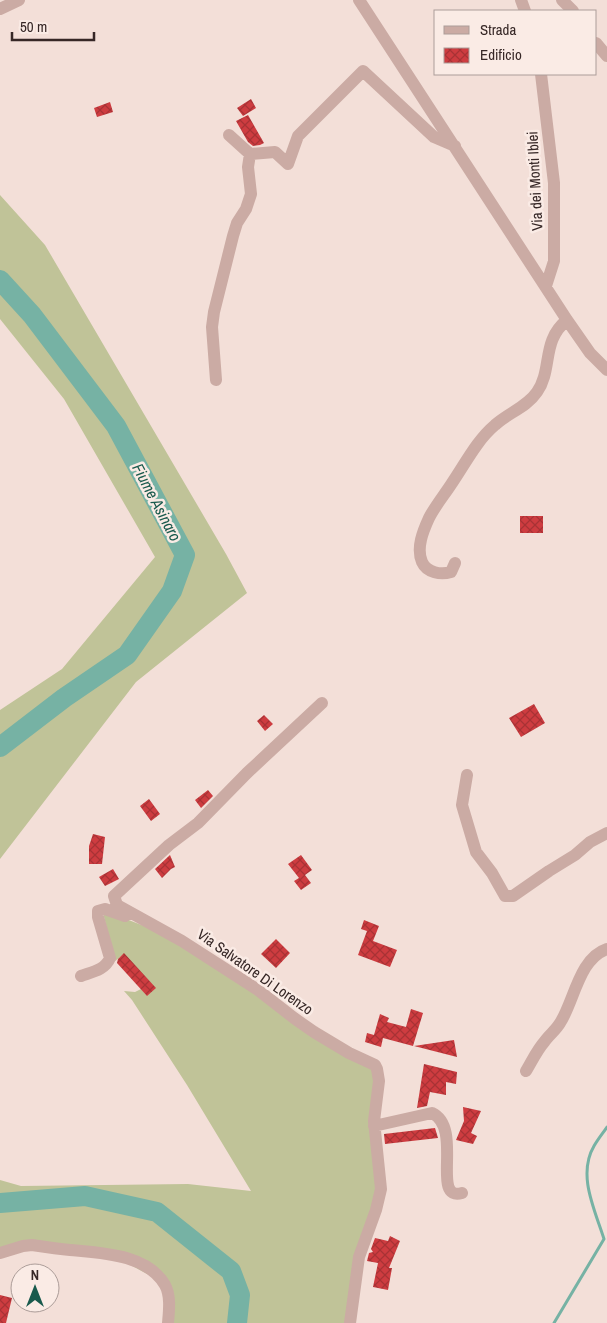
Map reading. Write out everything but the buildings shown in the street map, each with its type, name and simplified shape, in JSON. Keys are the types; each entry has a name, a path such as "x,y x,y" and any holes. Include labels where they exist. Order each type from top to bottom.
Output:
{"street":[{"path":"0,9 19,0"},
{"path":"359,0 567,320 590,353 604,363"},
{"path":"562,0 572,10"},
{"path":"597,45 607,56"},
{"path":"229,134 250,154 275,152 288,164 298,136 363,71 434,137 455,146"},
{"name":"Via dei Monti Iblei","path":"541,75 554,183 554,261 546,286"},
{"path":"216,380 212,327 214,312 237,223 246,208 251,194 248,167 250,154"},
{"path":"455,563 451,572 443,574 430,571 423,564 419,553 422,536 429,517 490,430 528,402 537,392 544,379 549,350 556,331 567,320"},
{"name":"Via Salvatore Di Lorenzo","path":"322,703 198,823 169,845 114,896 117,905 182,941 258,990 314,1032 349,1053 375,1065 379,1081 374,1126 381,1190 359,1257 350,1323"},
{"path":"467,775 462,805 476,852 492,873 501,892 505,896 513,896 575,855 590,842 607,834"},
{"path":"81,976 98,971 107,965 110,958 98,911 105,909 151,925"},
{"path":"526,1071 544,1042 560,1023 576,985 589,962 602,950 607,949"},
{"path":"374,1126 432,1113 438,1116 445,1127 447,1141 446,1169 448,1190 456,1195 462,1193"},
{"path":"0,1253 32,1245 100,1253 136,1262 159,1277 166,1286 169,1298 168,1323"}],"green space":[{"path":"0,195 45,245 247,593 136,682 0,859 0,710 62,669 155,557 64,399 0,319"},
{"path":"103,913 126,919 157,931 375,1070 378,1178 346,1323 171,1323 169,1286 103,1250 0,1249 0,1180 21,1186 188,1184 251,1191 187,1085 132,1000 124,991 135,992 141,989 147,996 124,954 115,961"}],"waterway":[{"name":"Fiume Asinaro","path":"0,280 32,315 116,426 185,555 172,591 127,655 64,698 0,747"},
{"path":"554,1323 604,1239 589,1192 587,1169 589,1157 594,1146 607,1127"},
{"name":"Fiume Asinaro","path":"0,1203 85,1196 157,1212 231,1271 240,1295 237,1323"}]}
